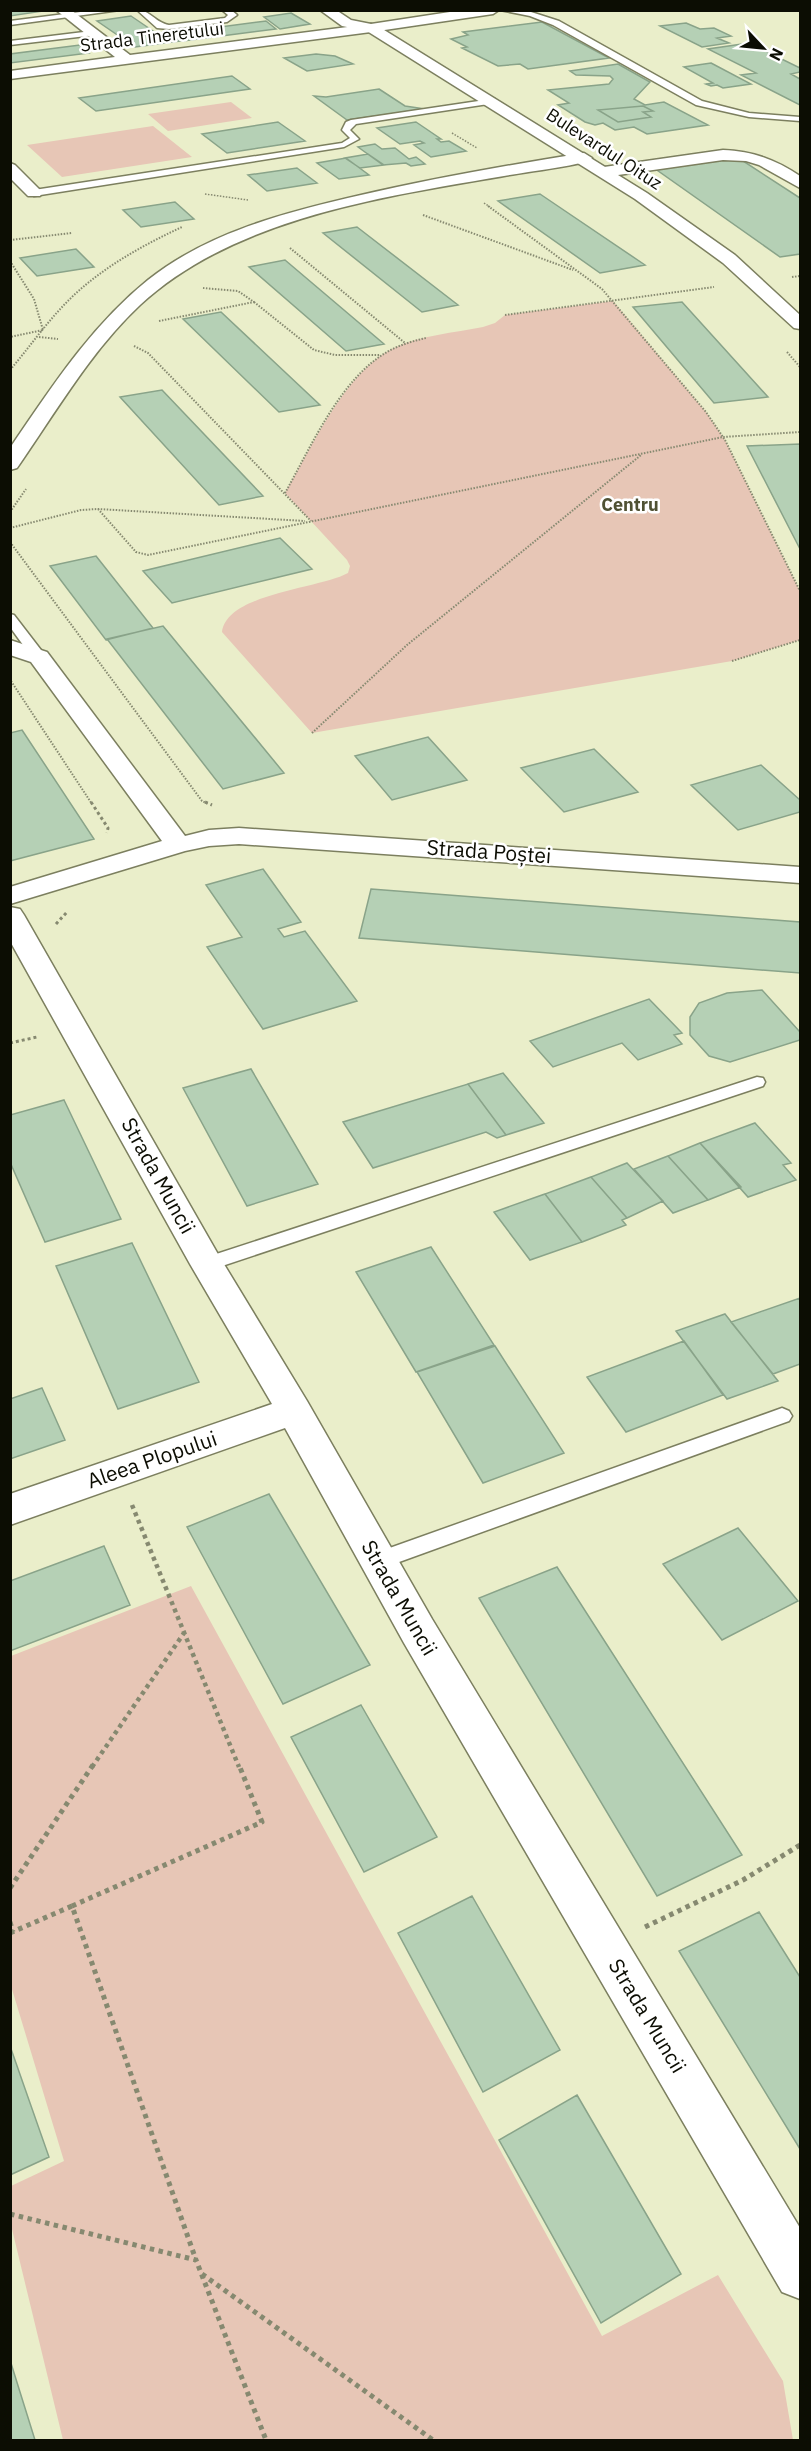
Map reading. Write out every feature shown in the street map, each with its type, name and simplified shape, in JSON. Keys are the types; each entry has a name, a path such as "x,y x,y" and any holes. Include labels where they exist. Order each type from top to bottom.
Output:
{"street":[{"name":"Bulevardul Oituz","path":"326,10 347,23 370,28 584,158 711,245 747,274 801,324"},
{"name":"Bulevardul Oituz","path":"356,10 372,20 370,28"},
{"name":"Strada Tineretului","path":"10,75 493,10"},
{"path":"66,13 127,60"},
{"path":"604,172 723,155 741,156 770,162 801,183"},
{"path":"10,464 56,396 101,336 125,309 155,283 186,262 231,240 304,215 359,200 480,175 584,158"},
{"path":"10,168 34,193"},
{"path":"10,647 39,657 178,845"},
{"name":"Strada Poștei","path":"10,896 178,845 209,838 239,836 801,875"},
{"name":"Strada Muncii","path":"10,915 207,1264 294,1411 377,1562 801,2274"},
{"name":"Aleea Plopului","path":"10,1510 294,1411"}],"lane":[{"path":"10,23 66,13 117,10"},
{"path":"140,10 160,26 169,27 223,21 232,15 225,10"},
{"path":"503,10 531,14 556,23 699,103 749,115 801,119"},
{"path":"10,43 92,33"},
{"path":"34,193 344,145 355,139 346,130 349,124 354,122 492,101"},
{"path":"10,618 39,657"},
{"path":"207,1264 757,1082"},
{"path":"377,1562 782,1416"}],"path":[{"path":"478,199 603,289 706,412 723,437 801,591"},
{"path":"420,214 580,273"},
{"path":"10,240 72,233"},
{"path":"287,246 405,343"},
{"path":"10,261 34,299 43,330 10,337"},
{"path":"505,315 720,286"},
{"path":"197,287 238,291 268,312 284,329 322,353 381,355"},
{"path":"159,321 254,302"},
{"path":"285,493 344,396 364,370 381,355 405,343 426,338"},
{"path":"128,346 141,348 148,353 312,521"},
{"path":"98,509 136,552 148,555 723,437 801,432"},
{"path":"312,733 407,645 643,453"},
{"path":"10,512 30,483"},
{"path":"10,528 81,510 98,509 312,521"},
{"path":"10,542 202,801"},
{"path":"732,661 801,640"},
{"path":"10,680 108,828 105,838"},
{"path":"10,1922 12,1932 262,1822 118,1471"},
{"path":"10,1888 18,1873 184,1633"},
{"path":"605,1946 743,1880 801,1845"},
{"path":"72,1906 196,2260 266,2440"},
{"path":"10,2214 196,2260"},
{"path":"201,2273 433,2440"}],"shaded area":[{"path":"231,102 252,118 168,131 148,114"},
{"path":"153,126 192,157 62,177 27,145"},
{"path":"613,301 706,412 725,440 800,591 800,640 732,661 312,733 222,632 228,619 256,600 334,579 348,573 350,566 347,560 285,493 331,412 360,374 377,359 404,344 426,337 483,327 495,323 505,315"},
{"path":"191,1586 602,2336 718,2275 783,2381 793,2440 63,2440 11,2225 11,2186 64,2161 11,1986 11,1656"}],"building":[{"path":"10,10 42,10 43,11 10,16"},
{"path":"291,13 310,24 280,29 264,17"},
{"path":"131,16 159,35 168,33 180,41 135,47 97,21"},
{"path":"266,21 276,29 183,41 174,33"},
{"path":"542,22 609,58 528,69 520,64 498,66 462,48 467,47 451,39 468,35 463,32"},
{"path":"686,23 700,29 714,28 731,36 717,38 729,43 702,47 660,26"},
{"path":"749,43 800,68 800,72 791,74 800,79 800,105 741,75 756,73 708,49"},
{"path":"80,45 89,53 10,63 10,54"},
{"path":"316,54 335,56 353,64 307,71 284,58"},
{"path":"711,63 751,84 723,88 717,85 711,86 706,84 713,83 684,67"},
{"path":"618,64 650,82 634,99 645,105 664,102 708,125 647,134 634,127 615,130 603,123 595,125 585,122 558,105 569,103 548,90 609,84 613,79 610,76 576,75 570,71"},
{"path":"232,76 250,89 96,111 79,98"},
{"path":"379,89 405,106 425,109 347,120 314,96 326,97"},
{"path":"643,106 653,111 643,112 651,117 618,122 598,110"},
{"path":"278,122 305,141 227,153 202,134"},
{"path":"416,122 441,139 437,139 441,142 449,141 466,151 431,157 414,145 424,143 420,141 400,144 377,128"},
{"path":"375,144 382,149 395,148 409,159 416,157 425,164 383,165 358,147"},
{"path":"368,154 384,165 360,168 345,158"},
{"path":"737,157 800,198 800,254 780,257 654,168"},
{"path":"346,158 369,175 339,179 317,163"},
{"path":"297,168 317,183 267,191 248,175"},
{"path":"540,194 645,265 600,273 498,201"},
{"path":"175,202 194,219 141,227 123,210"},
{"path":"357,227 458,305 422,312 323,233"},
{"path":"76,249 94,267 37,276 20,258"},
{"path":"285,260 384,344 346,351 249,267"},
{"path":"682,302 768,397 714,403 633,307"},
{"path":"221,312 320,405 279,412 183,319"},
{"path":"162,390 263,496 219,505 120,397"},
{"path":"800,444 800,549 747,446"},
{"path":"280,538 312,569 172,603 143,571"},
{"path":"96,556 153,628 106,640 50,566"},
{"path":"163,626 284,773 223,789 107,639"},
{"path":"22,730 94,839 10,861 10,733"},
{"path":"428,737 467,780 392,800 355,756"},
{"path":"594,749 638,792 564,812 521,768"},
{"path":"761,765 800,800 800,812 738,830 691,785"},
{"path":"263,869 301,922 278,929 284,937 305,931 357,1001 263,1029 207,947 242,937 206,885"},
{"path":"371,889 800,922 800,973 359,938"},
{"path":"762,990 800,1032 800,1040 730,1062 709,1056 690,1035 690,1017 699,1003 727,993"},
{"path":"649,999 682,1033 674,1035 682,1044 638,1060 622,1043 553,1067 530,1041"},
{"path":"251,1069 318,1184 247,1206 183,1088"},
{"path":"503,1073 544,1123 506,1135 468,1084"},
{"path":"468,1084 506,1135 497,1138 486,1132 373,1168 343,1122"},
{"path":"64,1100 121,1219 45,1242 10,1162 10,1115"},
{"path":"755,1123 791,1163 783,1165 796,1180 748,1197 700,1143"},
{"path":"700,1143 741,1187 708,1200 668,1156"},
{"path":"668,1156 708,1200 673,1213 634,1169"},
{"path":"627,1163 663,1201 627,1218 591,1177"},
{"path":"591,1177 627,1218 622,1220 626,1225 582,1242 545,1194"},
{"path":"545,1194 582,1242 530,1260 494,1212"},
{"path":"132,1243 199,1382 118,1409 56,1266"},
{"path":"431,1247 494,1345 416,1372 356,1272"},
{"path":"800,1298 800,1364 773,1374 731,1322"},
{"path":"725,1314 778,1381 727,1399 676,1331"},
{"path":"684,1341 723,1395 626,1432 587,1377"},
{"path":"495,1346 564,1453 483,1483 417,1372"},
{"path":"42,1388 65,1440 10,1459 10,1399"},
{"path":"269,1494 370,1665 283,1704 187,1527"},
{"path":"738,1528 798,1601 722,1640 663,1564"},
{"path":"104,1546 130,1605 10,1651 10,1581"},
{"path":"557,1567 742,1855 657,1896 479,1598"},
{"path":"361,1705 437,1837 364,1872 291,1737"},
{"path":"472,1896 560,2050 483,2092 398,1933"},
{"path":"759,1912 800,1977 800,2149 679,1951"},
{"path":"10,2046 49,2157 10,2175"},
{"path":"577,2095 681,2274 601,2323 499,2140"},
{"path":"10,2360 35,2440 10,2440"}],"district":[{"name":"Centru","path":"630,505"}]}
